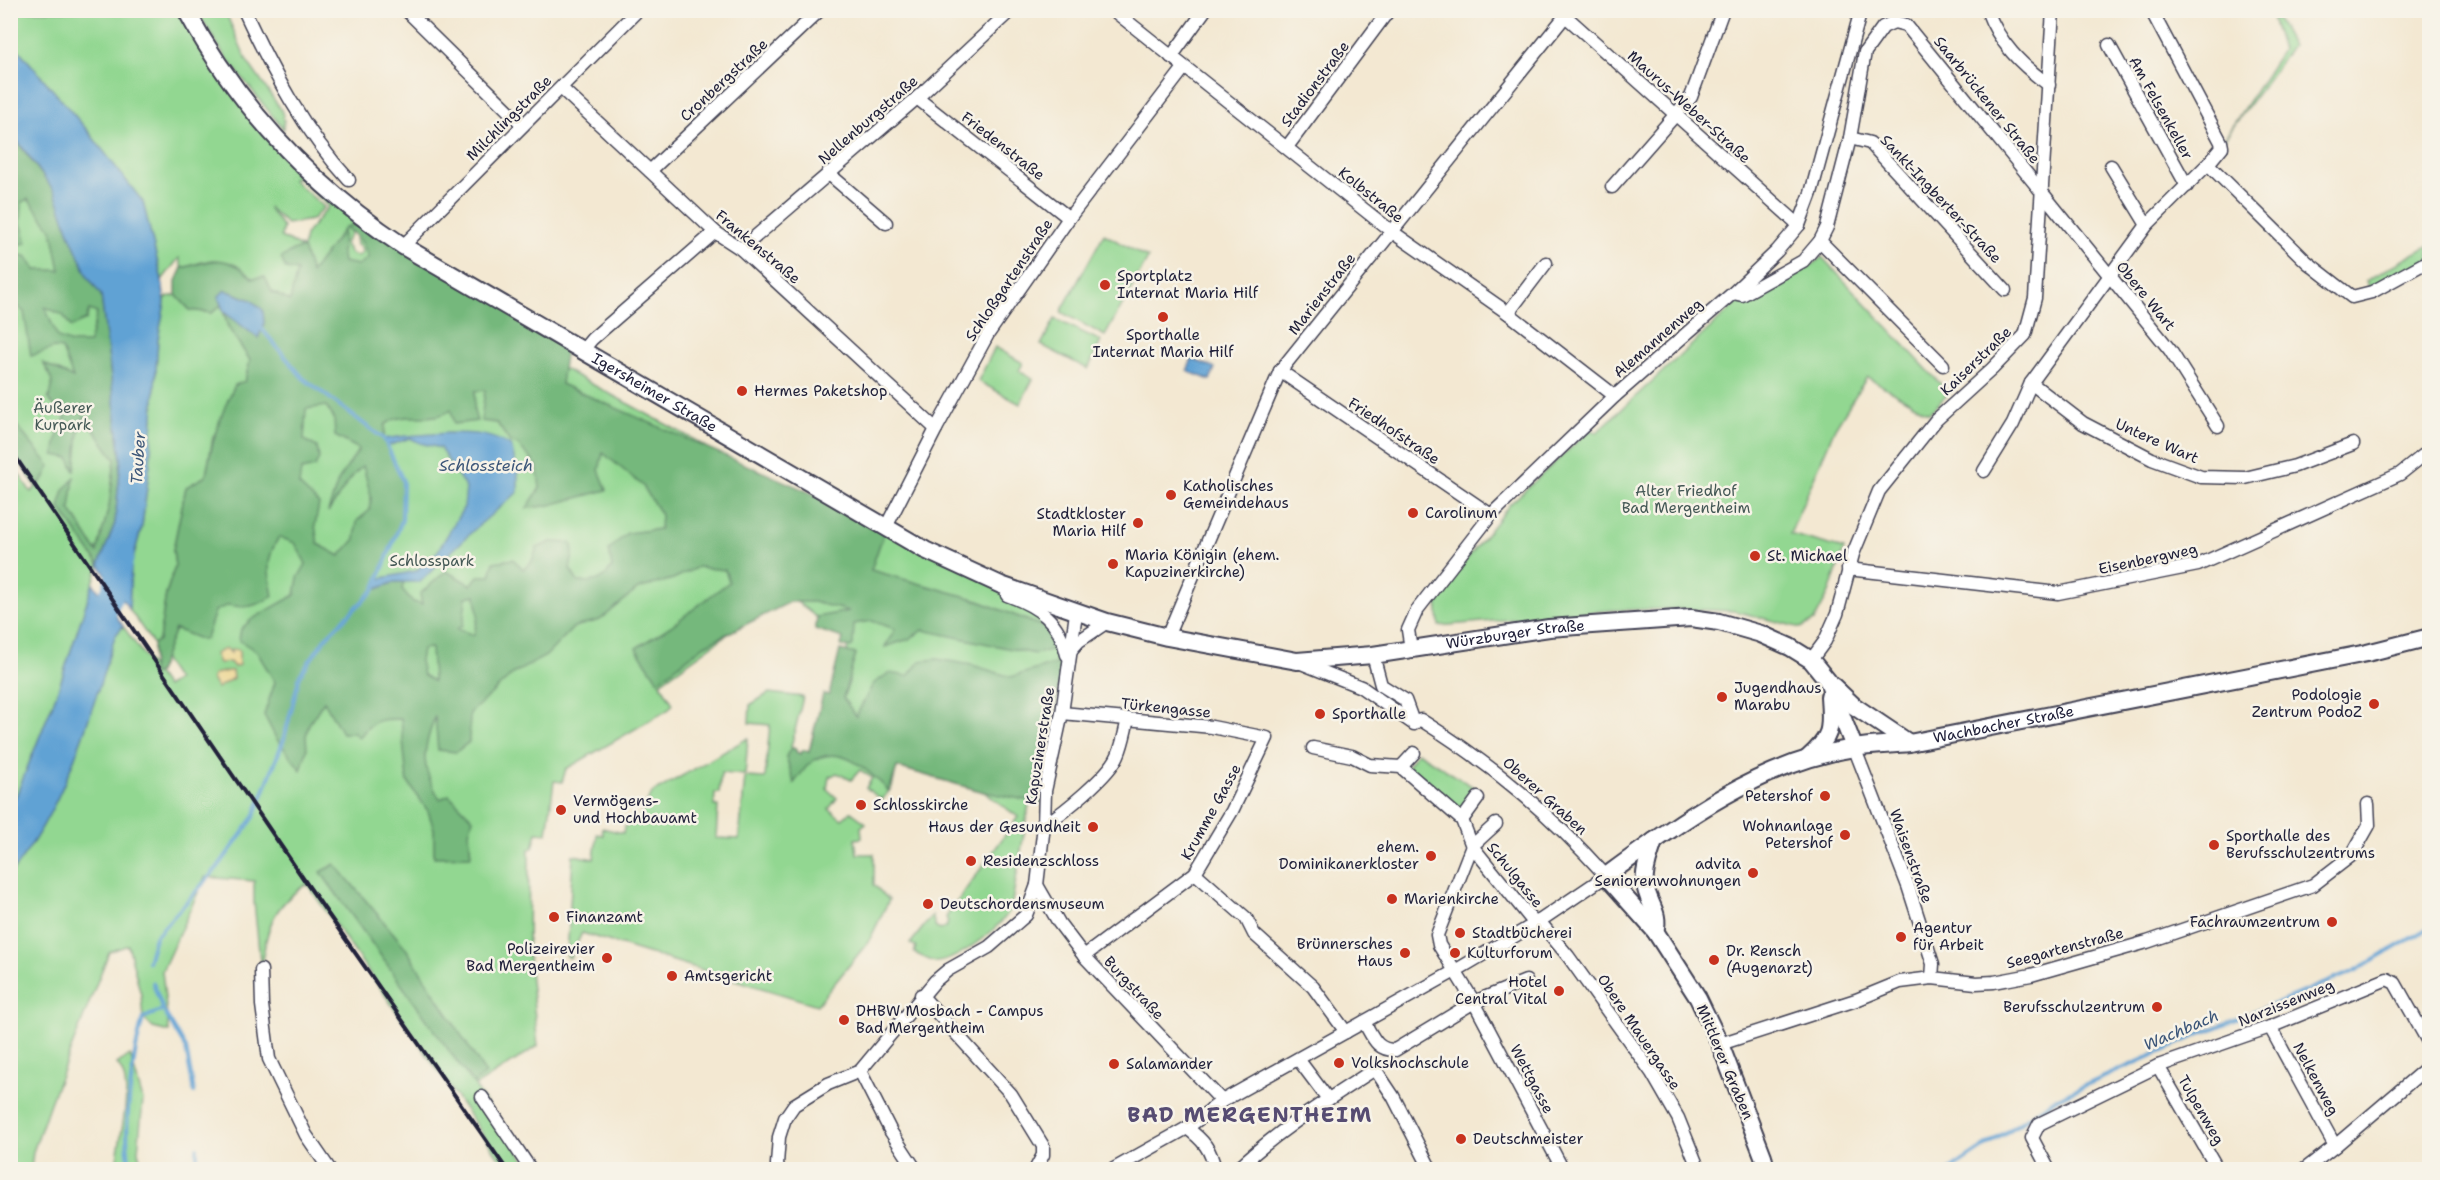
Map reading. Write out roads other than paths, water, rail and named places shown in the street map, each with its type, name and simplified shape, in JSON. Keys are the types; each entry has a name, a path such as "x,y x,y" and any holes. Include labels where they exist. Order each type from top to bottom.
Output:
{"street":[{"name":"Igersheimer Straße","path":"186,10 234,86 264,124 330,193 365,222 924,550 1001,585 1076,613"},
{"path":"244,10 290,100 333,163 349,180"},
{"path":"406,10 523,125"},
{"name":"Cronbergstraße","path":"650,171 820,10"},
{"name":"Nellenburgstraße","path":"741,249 917,98 1011,10"},
{"name":"Kolbstraße","path":"1113,10 1391,231 1508,313 1615,396"},
{"path":"1171,57 1205,10"},
{"name":"Stadionstraße","path":"1287,147 1389,10"},
{"path":"1612,187 1691,97 1723,10"},
{"name":"Alemannenweg","path":"1411,649 1408,630 1417,610 1491,515 1615,396 1733,293 1777,251 1799,225 1811,193 1861,10"},
{"path":"1987,10 2004,42 2022,65 2049,85"},
{"name":"Kaiserstraße","path":"1812,660 1825,641 1837,614 1848,569 1879,491 1936,420 2025,335 2035,298 2053,10"},
{"name":"Am Felsenkeller","path":"2111,278 2147,225 2187,186 2222,147 2222,142 2151,10"},
{"name":"Milchlingstraße","path":"403,246 633,12"},
{"name":"Maurus-Weber-Straße","path":"1564,12 1799,225"},
{"name":"Marienstraße","path":"1167,637 1280,371 1564,12"},
{"name":"Saarbrückener Straße","path":"1733,293 1742,295 1803,261 1820,241 1827,227 1850,138 1865,52 1883,27 1894,22 1906,26 2042,191"},
{"name":"Am Felsenkeller","path":"2109,45 2187,186"},
{"name":"Schloßgartenstraße","path":"886,527 988,334 1069,218 1184,68"},
{"name":"Frankenstraße","path":"561,87 715,232 741,249 936,429"},
{"name":"Friedenstraße","path":"917,98 1069,218"},
{"name":"Sankt-Ingberter-Straße","path":"1850,138 1870,143 2005,290"},
{"path":"2208,164 2307,262 2352,297 2372,292 2423,264"},
{"path":"2111,166 2147,225"},
{"path":"828,173 886,223"},
{"name":"Obere Wart","path":"2042,191 2170,350 2218,426"},
{"path":"582,351 592,339 715,232"},
{"path":"1820,241 1943,365"},
{"path":"1508,313 1546,263"},
{"path":"1984,471 2013,424 2031,383 2111,278"},
{"name":"Friedhofstraße","path":"1280,371 1491,515"},
{"name":"Untere Wart","path":"2031,383 2083,423 2152,459 2201,477 2246,478 2295,466 2353,444"},
{"name":"Eisenbergweg","path":"1848,569 2058,593 2198,566 2400,474 2430,450"},
{"path":"924,550 951,570 1018,599 1045,615 1057,626 1064,642 1069,665"},
{"name":"Würzburger Straße","path":"1076,613 1167,637 1297,661 1373,655 1549,628 1691,618 1719,622 1761,634 1790,646 1812,660 1828,681 1854,747"},
{"name":"Kapuzinerstraße","path":"860,1071 935,981 948,970 989,947 1026,915 1037,885 1044,825 1045,791 1062,713 1076,613"},
{"path":"1070,651 1079,641 1107,622"},
{"name":"Wachbacher Straße","path":"1606,876 1654,841 1732,791 1779,768 1807,759 1854,747 1909,743 2367,653 2430,637"},
{"path":"1373,655 1381,685 1405,700 1413,722"},
{"name":"Oberer Graben","path":"1297,661 1327,671 1361,687 1447,746 1460,744 1528,797 1565,831 1606,876"},
{"path":"1828,681 1854,706 1909,743"},
{"path":"1807,759 1827,739 1830,722 1828,681"},
{"path":"1854,706 1857,726 1854,747"},
{"name":"Türkengasse","path":"1062,713 1212,727 1267,738"},
{"path":"1044,825 1090,789 1118,757 1128,719"},
{"name":"Krumme Gasse","path":"1084,956 1195,873 1232,811 1267,738"},
{"name":"Waisenstraße","path":"1854,747 1908,886 1933,964 1932,978"},
{"path":"1313,748 1352,756 1370,765 1401,767 1414,753"},
{"name":"Schulgasse","path":"1401,767 1462,820 1472,846 1537,923"},
{"path":"1462,820 1478,798"},
{"name":"Seegartenstraße","path":"1720,1044 1856,1000 1900,982 1932,978 1976,982 2031,975 2147,942 2313,885 2352,855 2368,825 2368,804"},
{"path":"1472,846 1497,824"},
{"path":"1654,841 1645,869 1645,884 1658,922 1655,931"},
{"name":"Wettgasse","path":"1472,846 1437,935 1439,945 1474,1002 1563,1170"},
{"path":"1195,873 1246,918 1254,934 1313,987 1346,1032"},
{"path":"1112,1170 1186,1128 1222,1101 1537,923 1606,876"},
{"name":"Mittlerer Graben","path":"1606,876 1655,931 1698,998 1720,1044 1763,1156 1766,1170"},
{"name":"Burgstraße","path":"1037,885 1059,923 1084,956 1222,1101"},
{"name":"Obere Mauergasse","path":"1537,923 1568,956 1652,1074 1678,1118 1699,1170"},
{"path":"261,970 262,1005 269,1059 306,1135 330,1170"},
{"name":"Narzissenweg","path":"2049,1170 2032,1138 2039,1124 2158,1066 2270,1027 2387,980 2395,983 2430,1045"},
{"path":"1364,1022 1380,1047 1385,1050 1395,1050 1474,1002 1526,981"},
{"path":"921,995 1011,1094 1043,1146 1043,1155 1035,1170"},
{"name":"Nelkenweg","path":"2270,1027 2335,1146"},
{"path":"1236,1170 1262,1145 1375,1069 1380,1047"},
{"path":"1298,1059 1328,1099"},
{"path":"2304,1170 2430,1065"},
{"name":"Tulpenweg","path":"2158,1066 2217,1170"},
{"path":"1375,1069 1393,1096 1431,1170"},
{"path":"779,1170 777,1164 779,1137 785,1118 794,1105 828,1083 860,1071 891,1132 916,1170"},
{"path":"482,1097 531,1170"},
{"path":"1186,1128 1200,1138 1212,1152 1215,1170"}],"water":[{"path":"11,41 87,130 143,202 162,280 165,303 158,339 150,464 142,526 131,566 129,609 99,565 115,523 121,459 101,295 88,277 55,192 11,132"},
{"path":"225,290 251,300 263,310 264,324 258,338 224,312 218,297"},
{"path":"1192,359 1215,368 1210,380 1187,371"},
{"name":"Schlossteich","path":"466,433 496,438 511,446 518,473 518,492 477,527 420,582 395,582 374,590 378,579 416,571 438,551 464,507 466,488 440,448 410,438 388,446 384,439"},
{"path":"93,583 123,626 115,636 85,730 61,790 47,819 11,873 11,802 16,796 57,693"}],"waterway":[{"path":"148,962 155,937 218,867 254,817 284,739 300,675 327,636 374,590 402,520 403,481 384,439 303,378 262,329"},
{"name":"Tauber","path":"95,634 115,586 122,556"},
{"name":"Wachbach","path":"1950,1170 2057,1098 2200,1034 2355,971 2430,927"},
{"path":"153,983 163,1010 186,1048 194,1092"},
{"path":"131,1170 128,1155 128,1116 139,1033 143,1018 163,1010"},
{"path":"197,1148 197,1170"}],"railway":[{"path":"10,449 307,884 507,1170"}],"place":[{"name":"Sportplatz Internat Maria Hilf","path":"1105,285"},
{"name":"Sporthalle Internat Maria Hilf","path":"1163,317"},
{"name":"Hermes Paketshop","path":"742,391"},
{"name":"Katholisches Gemeindehaus","path":"1171,495"},
{"name":"Carolinum","path":"1413,513"},
{"name":"Stadtkloster Maria Hilf","path":"1138,523"},
{"name":"St. Michael","path":"1755,556"},
{"name":"Maria Königin (ehem. Kapuzinerkirche)","path":"1113,564"},
{"name":"Jugendhaus Marabu","path":"1722,697"},
{"name":"Podologie Zentrum PodoZ","path":"2374,704"},
{"name":"Sporthalle","path":"1320,714"},
{"name":"Petershof","path":"1825,796"},
{"name":"Schlosskirche","path":"861,805"},
{"name":"Vermögens- und Hochbauamt","path":"561,810"},
{"name":"Haus der Gesundheit","path":"1093,827"},
{"name":"Wohnanlage Petershof","path":"1845,835"},
{"name":"Sporthalle des Berufsschulzentrums","path":"2214,845"},
{"name":"ehem. Dominikanerkloster","path":"1431,856"},
{"name":"Residenzschloss","path":"971,861"},
{"name":"advita Seniorenwohnungen","path":"1753,873"},
{"name":"Marienkirche","path":"1392,899"},
{"name":"Deutschordensmuseum","path":"928,904"},
{"name":"Finanzamt","path":"554,917"},
{"name":"Fachraumzentrum","path":"2332,922"},
{"name":"Stadtbücherei","path":"1460,933"},
{"name":"Agentur für Arbeit","path":"1901,937"},
{"name":"Brünnersches Haus","path":"1405,953"},
{"name":"Kulturforum","path":"1455,953"},
{"name":"Polizeirevier Bad Mergentheim","path":"607,958"},
{"name":"Dr. Rensch (Augenarzt)","path":"1714,960"},
{"name":"Amtsgericht","path":"672,976"},
{"name":"Hotel Central Vital","path":"1559,991"},
{"name":"Berufsschulzentrum","path":"2157,1007"},
{"name":"DHBW Mosbach - Campus Bad Mergentheim","path":"844,1020"},
{"name":"Volkshochschule","path":"1339,1063"},
{"name":"Salamander","path":"1114,1064"},
{"name":"Deutschmeister","path":"1461,1139"}],"district":[{"name":"BAD MERGENTHEIM","path":"1250,1115"}],"park label":[{"name":"Äußerer Kurpark","path":"63,416"},
{"name":"Alter Friedhof Bad Mergentheim","path":"1686,500"},
{"name":"Schlosspark","path":"432,561"}]}
